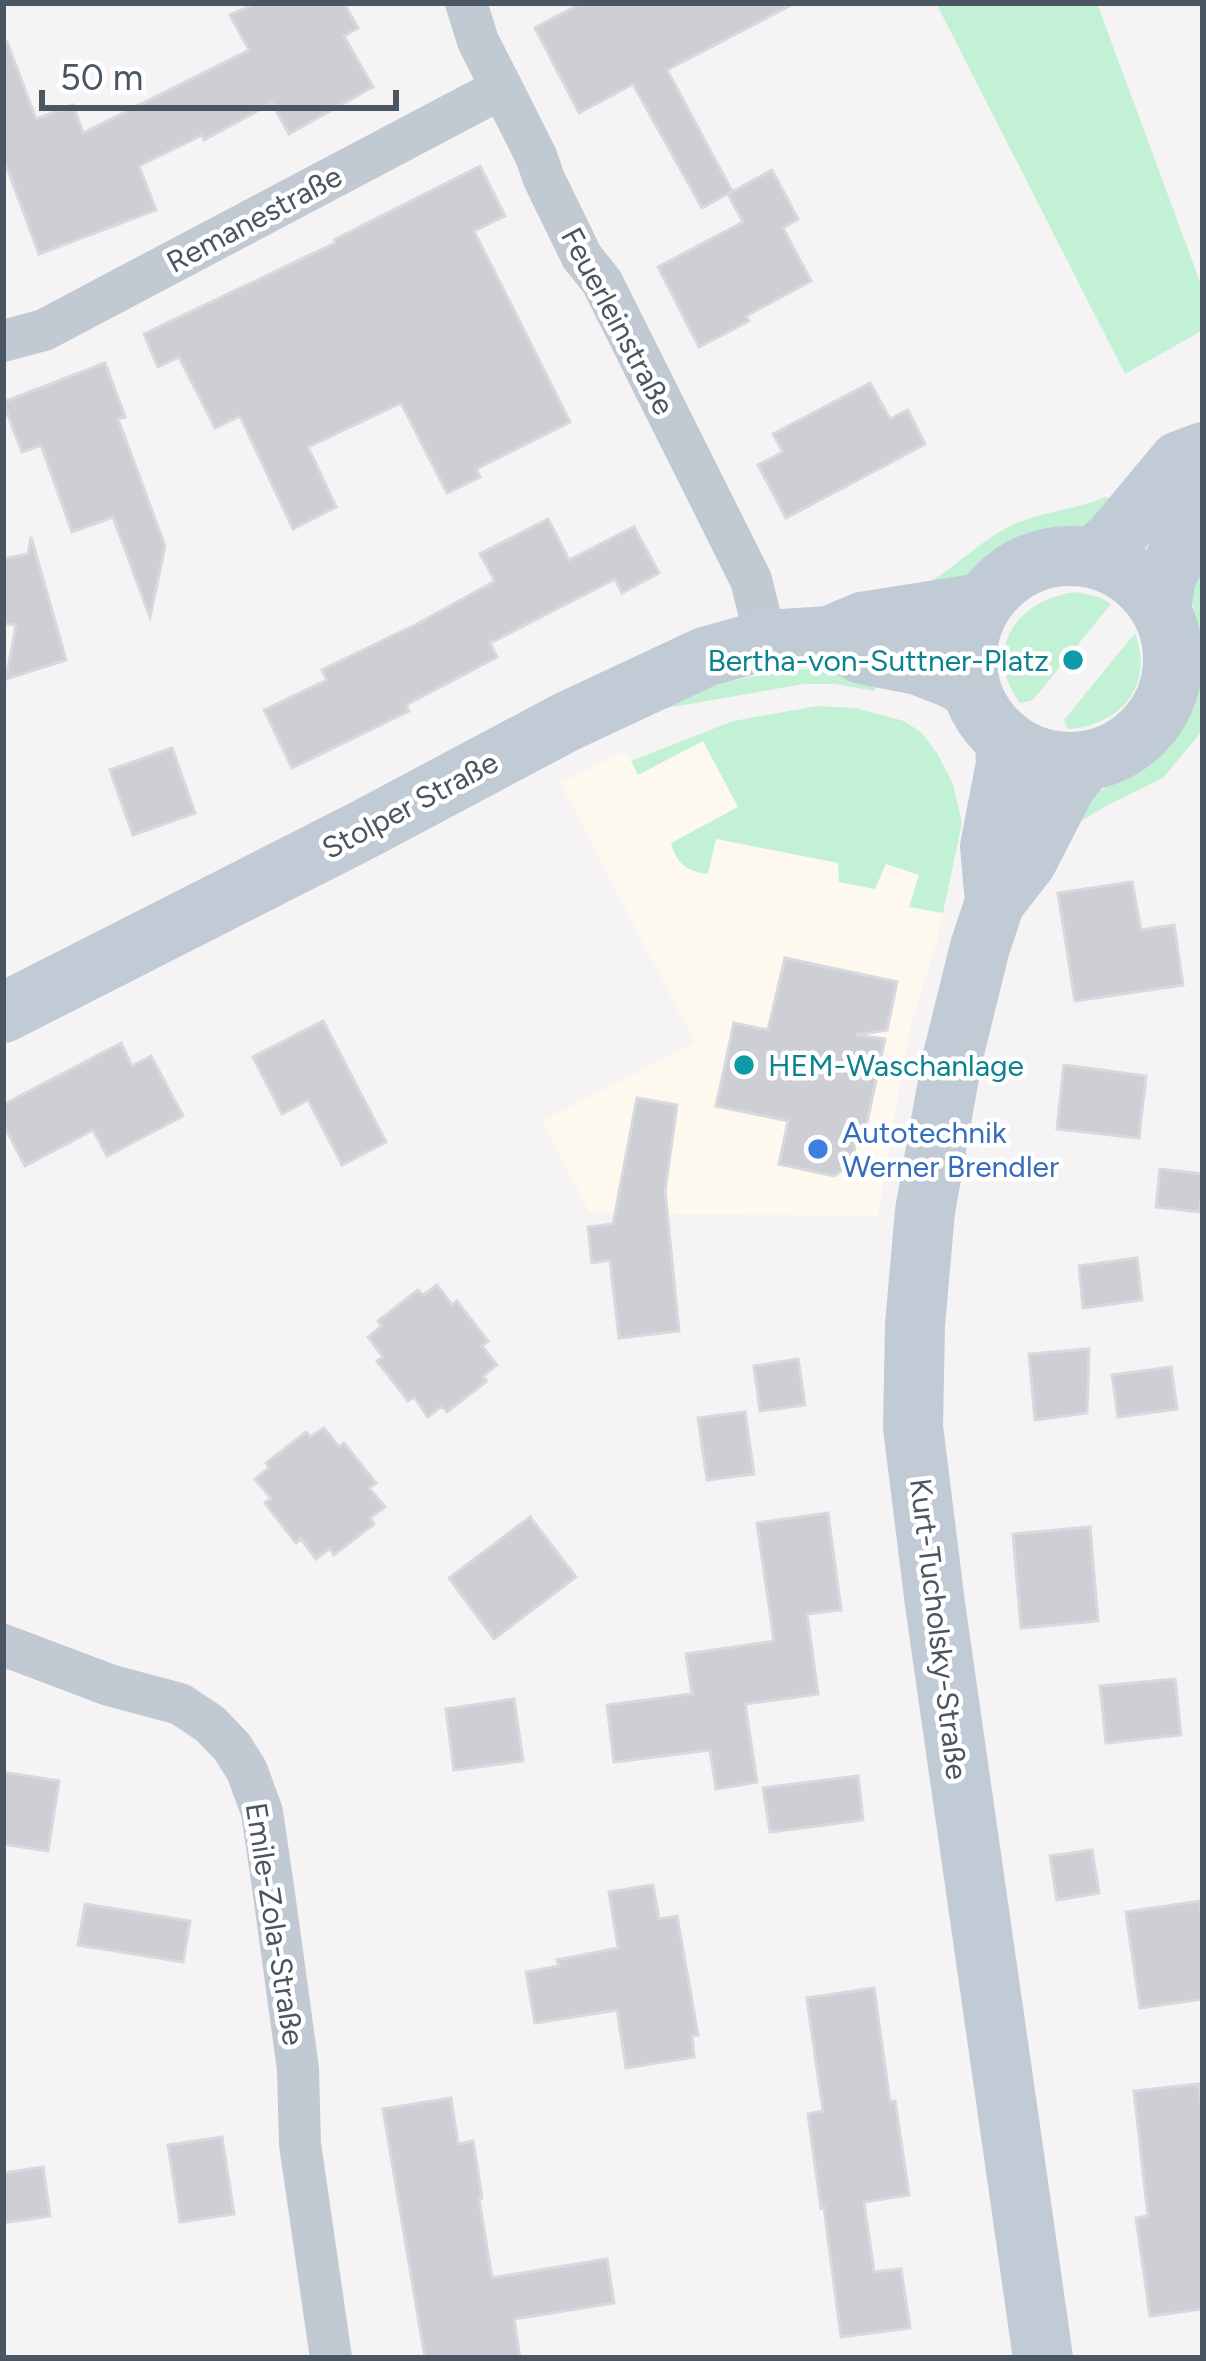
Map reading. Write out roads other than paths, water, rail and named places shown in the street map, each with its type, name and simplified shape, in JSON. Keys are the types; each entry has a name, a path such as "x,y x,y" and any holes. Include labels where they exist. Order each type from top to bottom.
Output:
{"main road":[{"path":"1093,557 1114,539 1179,461 1203,452"},
{"path":"1161,609 1166,578 1203,506"},
{"path":"1051,556 1093,557 1132,575 1161,609 1174,648 1170,687 1152,723 1122,749 1084,763 1051,762 1020,750 983,717 970,688 966,659 970,630 982,603 1012,573 1051,556"},
{"name":"Stolper Straße","path":"3,1013 566,722 705,657 766,640 829,636 862,622 982,603"},
{"name":"Stolper Straße","path":"829,636 862,654 918,665 970,688"},
{"name":"Kurt-Tucholsky-Straße","path":"995,902 990,848 1006,764 1005,740"},
{"name":"Kurt-Tucholsky-Straße","path":"1043,2358 962,1812 914,1427 915,1324 925,1210 952,1060 980,947 995,902 1028,861 1067,783 1084,763"}],"street":[{"name":"Feuerleinstraße","path":"466,3 478,41 582,257 602,282 736,548 751,580 766,640"},
{"name":"Remanestraße","path":"3,340 44,329 502,88"},
{"name":"Emile-Zola-Straße","path":"3,1646 109,1685 180,1704 210,1724 247,1771 262,1812 275,1901 298,2068 300,2144 331,2358"}],"place":[{"name":"Bertha-von-Suttner-Platz","path":"1073,660"},
{"name":"HEM-Waschanlage","path":"744,1065"},
{"name":"Autotechnik Werner Brendler","path":"818,1149"}]}
